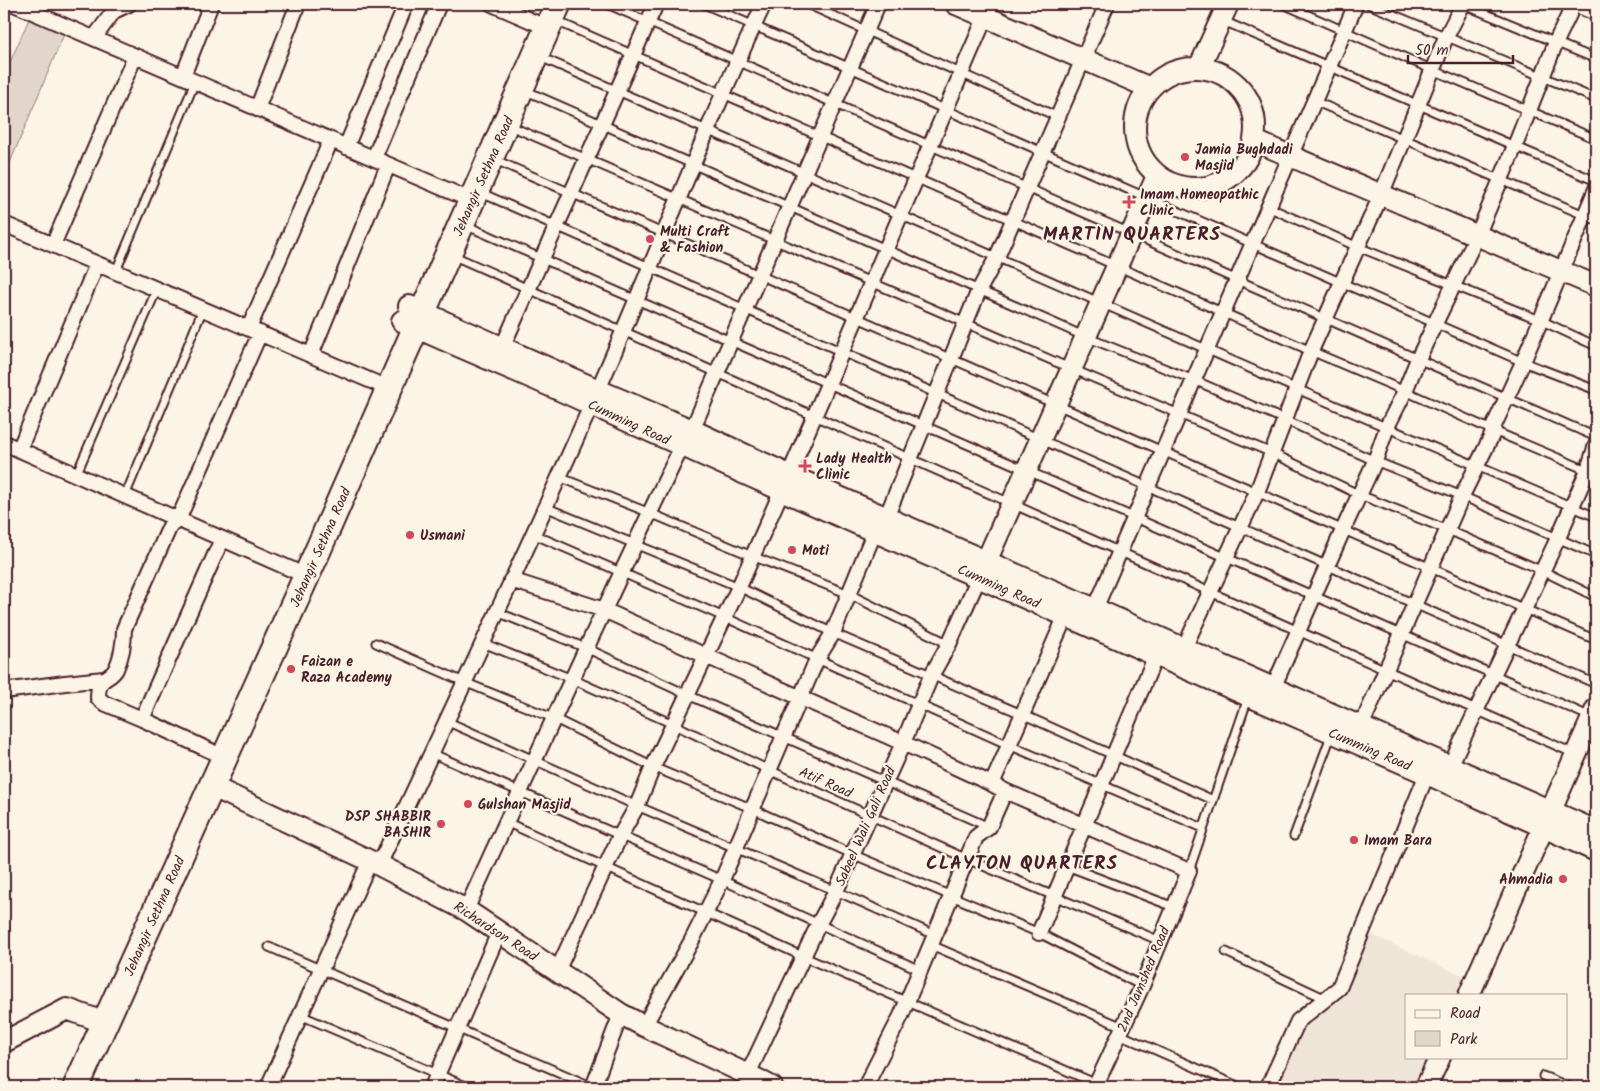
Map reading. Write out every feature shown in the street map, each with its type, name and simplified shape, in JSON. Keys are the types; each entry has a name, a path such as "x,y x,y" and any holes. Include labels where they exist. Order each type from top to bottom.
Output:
{"highway":[{"name":"Jehangir Sethna Road","path":"61,1087 376,382 449,254 462,223 467,193 491,158 536,55 546,12"},
{"name":"Jehangir Sethna Road","path":"76,1087 213,787 412,317 546,12"}],"street":[{"path":"94,38 114,12 129,4"},
{"path":"189,79 211,4"},
{"path":"257,109 298,4"},
{"path":"346,147 406,4"},
{"path":"374,158 439,4"},
{"path":"492,4 546,12"},
{"path":"502,348 656,4"},
{"path":"268,1087 321,969 431,753 497,612 624,332 707,130 764,4"},
{"path":"466,910 553,718 687,438 878,4"},
{"path":"956,4 989,10 1084,60 1150,88"},
{"path":"644,1026 691,942 722,880 817,659 833,633 910,459 979,290 997,257 1026,187 1084,60 1106,4"},
{"path":"1095,608 1356,4"},
{"path":"1184,648 1241,528 1286,420 1311,351 1358,247 1446,37 1463,4"},
{"path":"22,5 388,165 467,193"},
{"path":"1273,688 1375,461 1387,427 1477,236 1515,146 1570,5"},
{"path":"557,971 620,836 637,806 653,767 739,587 989,10"},
{"path":"1199,68 1225,12"},
{"path":"52,245 135,56"},
{"path":"1199,68 1220,73 1237,84 1250,101 1256,120 1255,141 1247,160 1234,175 1216,185 1195,189 1175,185 1157,176 1144,161 1136,143 1135,124 1139,105 1150,88 1164,77 1181,70 1199,68"},
{"path":"210,751 104,703 98,698 99,687 104,679 115,671 124,646 124,630 170,526 178,520 331,140"},
{"path":"1255,141 1596,286"},
{"path":"311,355 388,165"},
{"path":"983,569 1157,176"},
{"path":"1361,727 1462,496 1494,431 1492,430 1561,271 1590,218 1596,189"},
{"path":"4,224 376,382"},
{"path":"19,450 97,264"},
{"name":"Cumming Road","path":"412,317 502,348 594,397"},
{"name":"Cumming Road","path":"412,317 880,525 983,569 1095,608 1450,766 1547,820 1596,851"},
{"path":"4,443 293,570"},
{"path":"1450,766 1508,646 1572,506 1592,472 1596,445"},
{"path":"142,719 222,539"},
{"name":"Cumming Road","path":"983,569 1066,616 1427,774 1547,820 1596,831"},
{"name":"Sabeel Wali Gali Road","path":"758,1082 804,957 886,781 930,676 949,644 983,569"},
{"path":"511,580 604,610 903,743 992,784 1005,792 1189,870"},
{"path":"992,784 1066,616"},
{"path":"1039,933 1156,656"},
{"path":"4,691 104,679"},
{"path":"1469,994 1595,715"},
{"path":"1268,1087 1298,1021 1339,988 1427,774"},
{"name":"Richardson Road","path":"213,787 374,863 466,910 621,1014 758,1082"},
{"path":"865,1087 907,1001 976,837 989,827 1005,792"},
{"name":"2nd Jamshed Road","path":"1098,1086 1142,986 1189,870"},
{"path":"432,1087 499,932"},
{"path":"4,1042 67,1009 92,1018"},
{"path":"593,1087 621,1014"},
{"path":"1426,1087 1440,1058"}],"lane":[{"path":"607,4 1596,437"},
{"path":"704,4 1523,362 1596,390"},
{"path":"807,4 1058,117"},
{"path":"1283,4 1596,139"},
{"path":"1368,4 1596,99"},
{"path":"1463,4 1596,59"},
{"path":"1570,5 1596,17"},
{"path":"546,12 633,54 1494,431 1592,472"},
{"path":"1225,12 1328,67 1596,180"},
{"path":"536,55 1297,389 1596,517"},
{"path":"116,272 189,79"},
{"path":"522,88 1086,337 1194,380 1375,461 1462,496 1596,555"},
{"path":"1314,101 1590,218"},
{"path":"506,124 1072,369 1272,453 1360,495 1448,530 1596,597"},
{"path":"491,158 1596,640"},
{"path":"467,193 556,226 1596,684"},
{"path":"1268,207 1358,247 1540,320 1596,346"},
{"path":"462,223 1226,558 1494,674 1595,715"},
{"path":"449,254 1576,755"},
{"path":"76,475 156,289"},
{"path":"125,496 203,309"},
{"path":"558,477 849,594 949,644"},
{"path":"545,507 739,587 833,633 930,676 1024,714 1213,800"},
{"path":"532,534 724,617 1009,745 1203,828"},
{"path":"497,612 586,648 989,827"},
{"name":"Atif Road","path":"482,642 674,724 768,770 967,859 1160,942"},
{"path":"376,643 464,682 553,718 653,767 1039,933 1142,986"},
{"path":"1189,870 1249,697"},
{"path":"446,722 836,891 933,940 1240,1087"},
{"path":"1294,836 1332,733"},
{"path":"431,753 819,923 920,970"},
{"path":"506,822 804,957 1098,1086"},
{"path":"1068,866 1174,908"},
{"path":"269,947 593,1087"},
{"path":"1226,952 1326,998"},
{"path":"300,1015 468,1087"},
{"path":"1543,1076 1570,1087"}],"shaded area":[{"path":"1363,931 1475,981 1469,994 1405,994 1405,1058 1440,1058 1426,1087 1276,1087 1309,1012 1339,988"}],"green space":[{"path":"32,12 67,27 4,177 4,76"}],"place":[{"name":"Jamia Bughdadi Masjid","path":"1185,157"},
{"name":"Imam Homeopathic Clinic","path":"1129,202"},
{"name":"Multi Craft & Fashion","path":"650,239"},
{"name":"Lady Health Clinic","path":"805,466"},
{"name":"Usmani","path":"410,535"},
{"name":"Moti","path":"792,550"},
{"name":"Faizan e Raza Academy","path":"291,669"},
{"name":"Gulshan Masjid","path":"468,804"},
{"name":"DSP SHABBIR BASHIR","path":"441,824"},
{"name":"Imam Bara","path":"1354,840"},
{"name":"Ahmadia","path":"1563,879"}],"district":[{"name":"MARTIN QUARTERS","path":"1132,233"},
{"name":"CLAYTON QUARTERS","path":"1022,862"}]}
